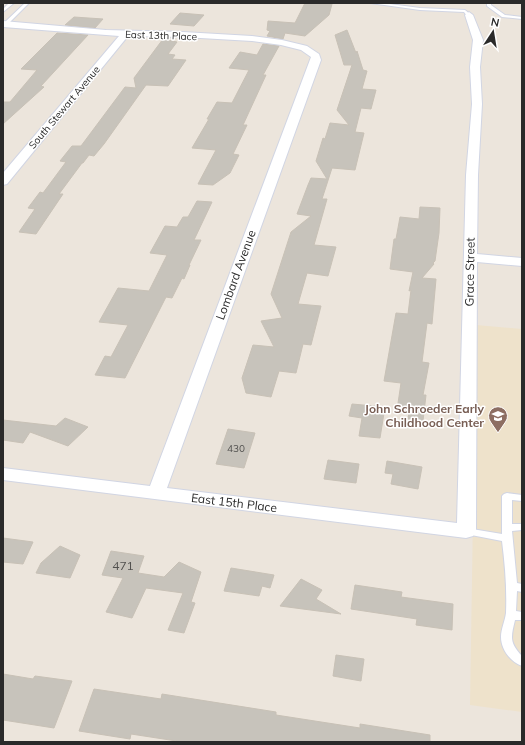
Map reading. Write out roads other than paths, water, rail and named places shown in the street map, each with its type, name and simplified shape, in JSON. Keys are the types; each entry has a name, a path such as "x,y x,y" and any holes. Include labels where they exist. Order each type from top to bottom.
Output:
{"street":[{"name":"Grace Street","path":"466,531 472,175 477,104 475,67 478,40 469,15"},
{"name":"East 13th Place","path":"4,25 125,34 180,35 274,41 309,49 316,56"},
{"name":"South Stewart Avenue","path":"3,181 125,34"},
{"name":"Lombard Avenue","path":"156,493 316,60 316,56"},
{"path":"471,257 522,262"},
{"name":"East 15th Place","path":"3,474 466,531"}],"lane":[{"path":"3,11 12,3"},
{"path":"4,25 27,3"},
{"path":"372,3 408,8 465,12 469,15"},
{"path":"489,3 489,5 504,16 522,18"},
{"path":"522,498 507,496 507,533 517,587 517,615 506,637 510,649 518,659 522,661"},
{"path":"466,531 507,533 522,527"}],"place":[{"name":"John Schroeder Early Childhood Center","path":"498,433"}]}
